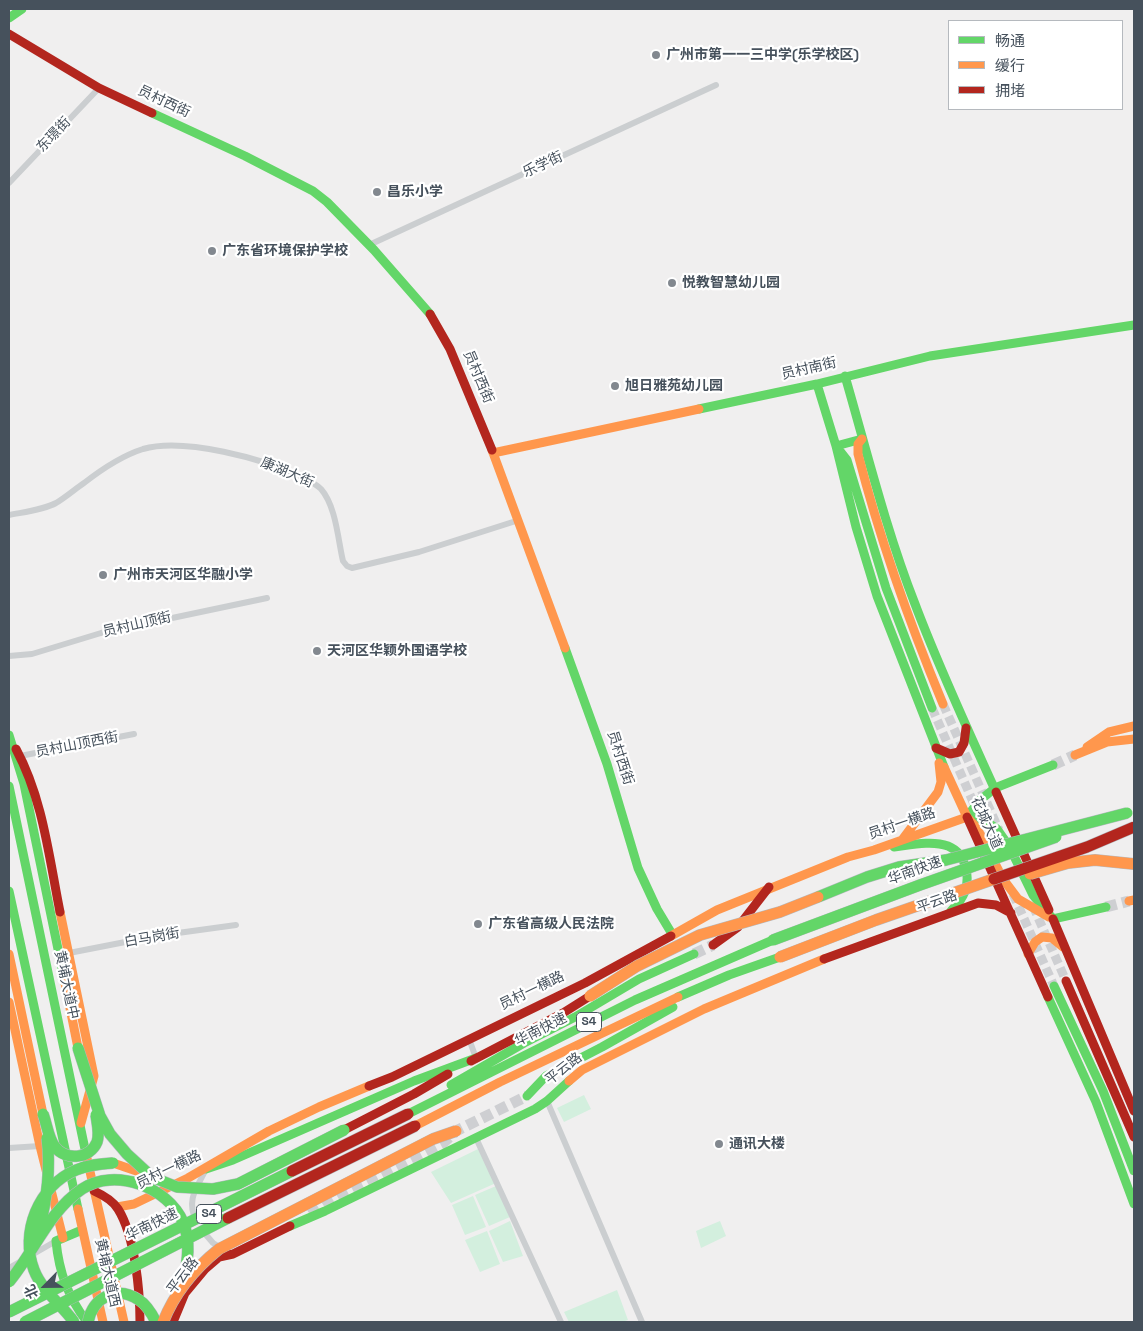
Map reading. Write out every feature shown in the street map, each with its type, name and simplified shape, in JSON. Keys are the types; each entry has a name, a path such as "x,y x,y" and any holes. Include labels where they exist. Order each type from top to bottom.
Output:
{"main road":[{"path":"9,18 22,9"},
{"name":"员村西街","path":"9,34 99,88 293,179 313,191 327,202 369,245 418,299 441,331 465,383 519,520 607,764 638,868 657,909 672,934"},
{"name":"员村南街","path":"493,453 817,384 930,356 1134,325"},
{"name":"花城大道","path":"845,376 900,565 929,642 996,788 1134,1111"},
{"name":"花城大道","path":"817,384 877,596 936,748 1096,1102 1134,1204"},
{"path":"836,446 862,438"},
{"name":"花城大道","path":"862,438 858,444 858,454 877,524 907,616 943,704"},
{"name":"花城大道","path":"836,446 847,460 886,588 932,708"},
{"path":"936,748 945,754 960,752 966,742 966,726"},
{"path":"1134,726 1110,730 1080,752 1108,742 1134,739"},
{"path":"9,736 31,780 38,803 94,1076 80,1126"},
{"path":"9,736 21,773 78,1048 96,1114 98,1134 96,1143 90,1151 82,1156 72,1157 63,1154 53,1144 43,1114"},
{"path":"902,840 938,792 941,782 936,748"},
{"path":"967,817 979,801 996,788 1053,765"},
{"name":"黄埔大道中","path":"9,786 94,1190"},
{"path":"74,1322 41,1284 33,1266 29,1239 33,1218 39,1202 48,1190 65,1176 92,1163 117,1163 177,1187 195,1190 221,1188 245,1181 414,1094 476,1058 564,1013 637,966 700,935 780,912 867,877 899,867 946,860 1032,836 1130,812"},
{"name":"华南快速","path":"9,1312 635,1000 773,940 920,885 1130,812"},
{"path":"967,817 986,822 996,830 1009,846 1033,896 1053,919"},
{"path":"967,817 977,828 1003,880 1018,899 1053,919 1106,907"},
{"name":"员村一横路","path":"116,1207 134,1204 206,1169 269,1131 319,1107 392,1077 585,983 717,910 769,887 848,857 874,850 967,817"},
{"name":"华南快速","path":"25,1322 186,1238 415,1126 500,1082 680,996 730,975 972,886 1086,847 1134,827"},
{"path":"874,850 908,845 941,844 957,851 965,867 968,881 962,899 949,913"},
{"path":"972,886 1001,882 1068,863 1095,860 1134,864"},
{"path":"713,945 738,928 769,887"},
{"path":"9,891 82,1230 60,1239"},
{"name":"平云路","path":"173,1322 185,1293 205,1269 219,1257 233,1254 476,1138 547,1101 582,1070 704,1009 808,965 978,903 996,905 1011,913"},
{"path":"1028,954 1035,942 1042,937 1052,938 1065,950"},
{"path":"9,954 43,1114 50,1160 50,1183 35,1243"},
{"path":"408,1114 463,1077 575,1017 639,979 694,954"},
{"path":"527,1096 546,1076 713,985 780,957"},
{"path":"1066,981 1134,1137"},
{"path":"1054,986 1103,1091 1134,1171"},
{"path":"9,1002 60,1239 57,1254 64,1287 72,1304 88,1322"},
{"path":"78,1048 94,1100 107,1129 127,1154 152,1177"},
{"path":"206,1169 233,1160 414,1081 476,1058"},
{"path":"163,1322 171,1302 181,1288 202,1263 227,1245 433,1139 456,1131"},
{"path":"9,1282 24,1264 35,1243 58,1210 79,1191 95,1183 120,1180 136,1183 154,1191 169,1202 183,1222 190,1251 181,1288"},
{"path":"94,1190 103,1195 116,1207 126,1226 140,1299 140,1322"},
{"name":"黄埔大道西","path":"94,1190 124,1322"},
{"name":"黄埔大道西","path":"82,1230 103,1322"},
{"path":"88,1322 95,1304 108,1295 118,1294 129,1295 140,1301 156,1322"}],"street":[{"name":"乐学街","path":"369,245 716,85"},
{"name":"东璟街","path":"9,183 99,88"},
{"name":"康湖大街","path":"9,515 55,504 114,462 143,449 166,446 210,450 260,461 290,471 312,482 321,488 327,500 333,514 343,561 352,568 419,552 519,520"},
{"name":"员村山顶街","path":"9,656 32,654 101,633 267,598"},
{"name":"员村山顶西街","path":"20,756 134,734"},
{"name":"白马岗街","path":"69,953 156,936 236,925"},
{"path":"468,1039 476,1058"},
{"path":"547,1101 642,1322"},
{"path":"476,1138 561,1322"},
{"path":"9,1148 40,1146"},
{"path":"206,1169 195,1190 191,1205 196,1220 205,1235 213,1243 233,1254"},
{"path":"9,1268 60,1239"}],"green space":[{"path":"584,1095 591,1109 564,1122 557,1108"},
{"path":"478,1149 496,1183 451,1203 431,1172"},
{"path":"496,1186 510,1217 489,1226 475,1195"},
{"path":"473,1196 486,1227 465,1235 452,1205"},
{"path":"510,1221 523,1256 503,1262 489,1231"},
{"path":"720,1221 726,1236 701,1248 696,1231"},
{"path":"487,1231 500,1264 480,1272 465,1240"},
{"path":"617,1290 628,1320 622,1322 569,1322 564,1312"}],"tunnel":[{"path":"943,704 999,830"},
{"path":"932,708 995,852"},
{"path":"1053,765 1075,755"},
{"path":"1013,894 1054,986"},
{"path":"1106,907 1129,901"},
{"path":"1033,906 1066,981"},
{"path":"694,954 713,945"},
{"path":"310,1215 341,1196 442,1144 456,1131 527,1096"}],"traffic: fast":[{"path":"9,18 22,9"},
{"path":"152,113 245,156 313,191 327,202 374,250 430,314"},
{"path":"699,409 817,384 930,356 1134,325"},
{"path":"845,376 877,491 905,576 924,628 996,792"},
{"path":"817,384 877,596 944,767"},
{"path":"862,439 836,446 847,460 886,588 932,708"},
{"path":"565,648 607,764 638,868 657,909 672,934"},
{"path":"9,735 24,784 65,983"},
{"path":"1053,765 995,788 979,801 967,817 987,822 997,829 1009,846 1033,895 1053,919 1106,907"},
{"path":"9,786 86,1154"},
{"path":"818,897 867,877 899,867 946,860 1127,813"},
{"path":"773,940 1056,837"},
{"path":"894,847 935,843 948,846 960,855 966,870 966,885 960,901 951,911"},
{"path":"9,891 78,1209"},
{"path":"408,1114 635,1000 773,940"},
{"path":"451,1085 524,1043 575,1017 639,979 694,954"},
{"path":"678,997 729,975 780,957"},
{"path":"1054,986 1103,1091 1134,1171"},
{"path":"1048,997 1096,1102 1134,1204"},
{"path":"527,1096 546,1076 673,1007"},
{"path":"78,1048 100,1116 110,1134 127,1154 152,1177 177,1187 213,1189 238,1184 344,1130"},
{"path":"206,1169 233,1160 414,1081 476,1058"},
{"path":"290,1226 325,1211 535,1109 569,1081"},
{"path":"43,1114 49,1135 55,1147 65,1155 71,1156 84,1155 94,1148 98,1136 96,1115"},
{"path":"38,1233 47,1186 49,1162 47,1138"},
{"path":"74,1322 42,1285 34,1270 30,1256 31,1226 42,1199 51,1187 63,1177 85,1167 113,1163"},
{"path":"9,1312 292,1171"},
{"path":"9,1282 51,1220 70,1198 82,1189 95,1183 110,1180 139,1184 153,1190 166,1199 176,1210 186,1229 188,1244 183,1282"},
{"path":"25,1322 228,1218"},
{"path":"82,1230 56,1241 62,1274 70,1294 87,1322"},
{"path":"88,1322 95,1306 107,1296 115,1294 131,1296 142,1302 156,1322"}],"traffic: slow":[{"path":"493,453 699,409"},
{"path":"862,439 858,444 858,454 876,518 907,612 943,704"},
{"path":"492,450 565,648"},
{"path":"1087,747 1109,732 1134,726"},
{"path":"1075,755 1107,742 1134,739"},
{"path":"902,840 938,792 941,782 939,763"},
{"path":"944,767 967,817 977,828 1003,879 1018,899 1049,917"},
{"path":"671,936 717,910 848,857 874,850 967,817"},
{"path":"1030,874 1068,863 1095,860 1134,864"},
{"path":"780,957 876,920 994,879"},
{"path":"590,996 637,966 700,935 780,912 818,897"},
{"path":"1129,901 1134,900"},
{"path":"60,912 94,1076 81,1123"},
{"path":"1028,954 1035,942 1042,937 1052,938 1063,947"},
{"path":"9,954 43,1114"},
{"path":"569,1081 582,1070 704,1009 824,959"},
{"path":"65,983 78,1048"},
{"path":"415,1126 500,1082 678,997"},
{"path":"9,1002 40,1146 63,1238"},
{"path":"117,1207 134,1204 188,1178 269,1131 369,1086"},
{"path":"163,1322 179,1291 201,1265 219,1249 433,1139 456,1131"},
{"path":"86,1154 124,1322"},
{"path":"113,1163 148,1175"},
{"path":"78,1209 103,1322"}],"traffic: jam":[{"path":"9,34 99,88 152,113"},
{"path":"430,314 450,349 492,450"},
{"path":"936,748 950,754 959,752 964,743 966,728"},
{"path":"16,749 33,788 39,808 60,912"},
{"path":"996,792 1049,910"},
{"path":"967,817 1048,997"},
{"path":"994,879 1087,847 1134,827"},
{"path":"713,945 738,927 769,887"},
{"path":"824,959 978,903 996,905 1011,913"},
{"path":"1053,919 1134,1111"},
{"path":"369,1086 392,1077 585,983 671,936"},
{"path":"1066,981 1134,1137"},
{"path":"471,1061 563,1013 590,996"},
{"path":"344,1130 448,1074"},
{"path":"292,1171 408,1114"},
{"path":"228,1218 415,1126"},
{"path":"94,1191 108,1198 116,1206 129,1234 138,1280 140,1322"},
{"path":"173,1322 185,1293 205,1269 219,1257 233,1254 290,1226"}],"place":[{"name":"广州市第一一三中学(乐学校区)","path":"656,55"},
{"name":"昌乐小学","path":"377,192"},
{"name":"广东省环境保护学校","path":"212,251"},
{"name":"悦教智慧幼儿园","path":"672,283"},
{"name":"旭日雅苑幼儿园","path":"615,386"},
{"name":"广州市天河区华融小学","path":"103,575"},
{"name":"天河区华颖外国语学校","path":"317,651"},
{"name":"广东省高级人民法院","path":"478,924"},
{"name":"通讯大楼","path":"719,1144"}]}
